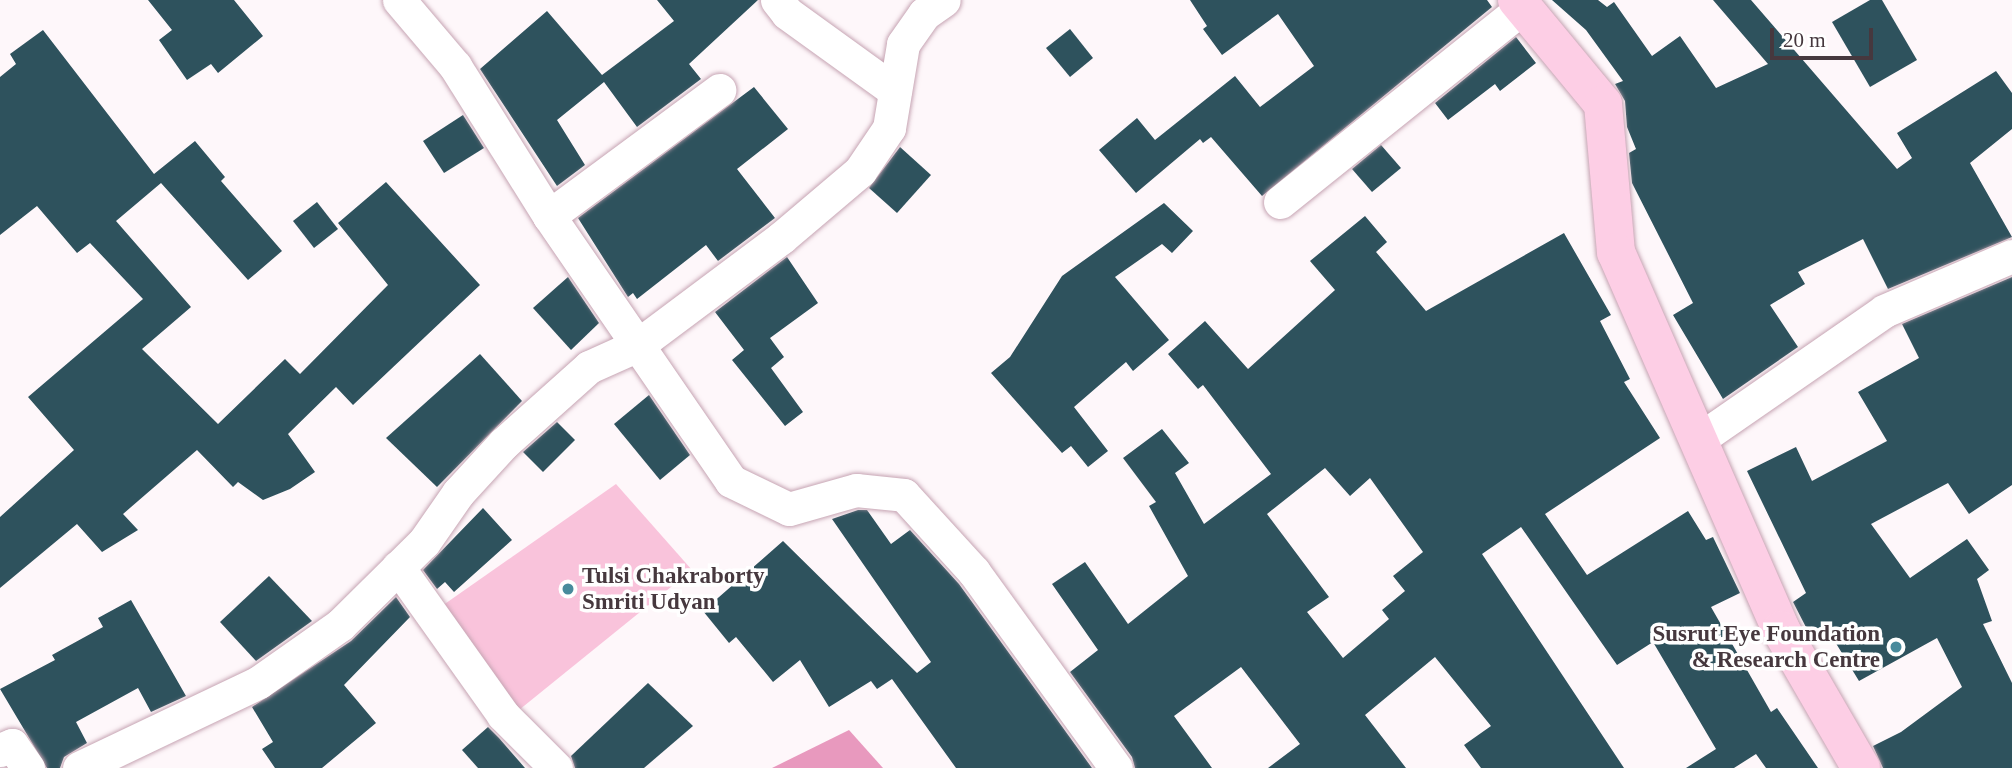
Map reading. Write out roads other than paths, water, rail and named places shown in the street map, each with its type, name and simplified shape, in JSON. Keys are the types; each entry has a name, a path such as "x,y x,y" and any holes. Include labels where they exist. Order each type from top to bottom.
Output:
{"main road":[{"path":"1520,4 1603,104 1616,252 1781,630 1861,768"}],"street":[{"path":"398,0 455,66 549,216 731,481 789,509 856,490 904,495 974,572 1116,768"},
{"path":"777,0 787,13 895,91"},
{"path":"79,768 259,682 340,625 398,567 504,443 589,367 638,345 781,238 860,171 888,128 903,44 924,14 944,0"},
{"path":"1280,202 1520,4"},
{"path":"549,216 719,90"},
{"path":"1698,440 1884,311 2012,256"},
{"path":"398,567 503,716 556,768"}],"place":[{"name":"Tulsi Chakraborty Smriti Udyan","path":"568,589"},
{"name":"Susrut Eye Foundation & Research Centre","path":"1896,647"}]}
